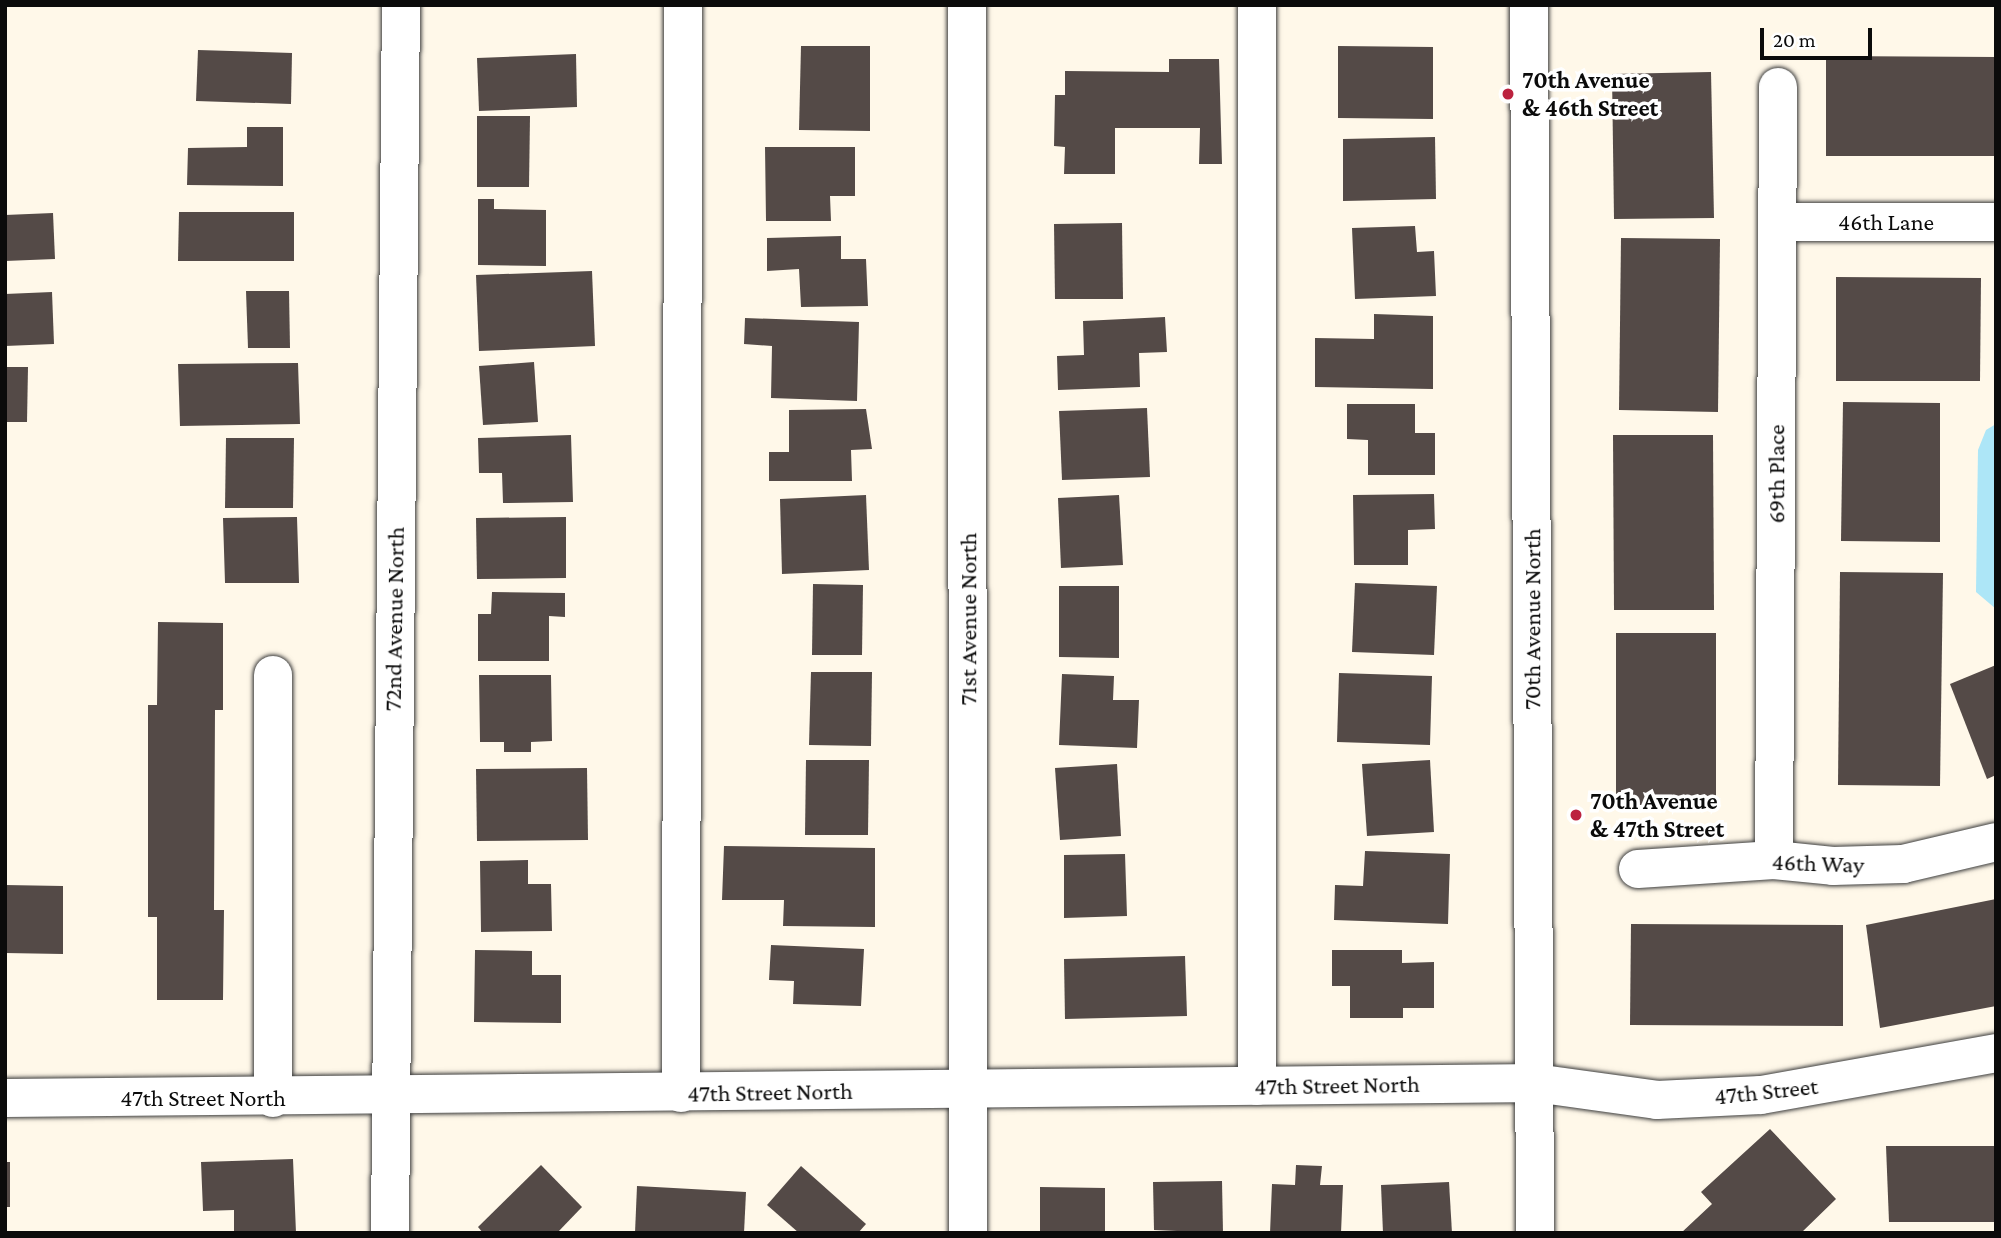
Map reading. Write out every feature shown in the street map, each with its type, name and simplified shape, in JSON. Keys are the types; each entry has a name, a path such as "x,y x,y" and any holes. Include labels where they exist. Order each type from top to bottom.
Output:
{"street":[{"name":"72nd Avenue North","path":"390,1233 389,1097 401,5"},
{"path":"681,1093 683,5"},
{"name":"71st Avenue North","path":"967,5 968,1233"},
{"path":"1257,5 1257,1086"},
{"name":"70th Avenue North","path":"1529,5 1535,1233"},
{"name":"69th Place","path":"1774,860 1778,87"},
{"name":"46th Lane","path":"1777,222 1996,222"},
{"path":"273,676 273,1098"},
{"name":"46th Way","path":"1638,869 1774,860 1833,866 1903,864 1996,842"},
{"name":"47th Street","path":"1535,1083 1657,1100 1761,1095 1996,1053"},
{"name":"47th Street North","path":"5,1098 389,1097 1535,1083"}],"water":[{"path":"1996,424 1996,609 1976,592 1978,450 1986,430"}],"building":[{"path":"801,46 870,46 870,131 799,130"},
{"path":"1338,46 1433,47 1433,119 1338,118"},
{"path":"198,50 292,53 291,104 196,101"},
{"path":"576,54 577,107 479,111 477,58"},
{"path":"1826,56 1996,57 1996,156 1826,156"},
{"path":"1169,59 1219,59 1222,164 1199,164 1200,128 1115,128 1115,174 1064,174 1065,147 1054,146 1055,95 1065,95 1065,71 1169,72"},
{"path":"1711,72 1714,218 1614,219 1612,74"},
{"path":"477,116 530,116 529,187 477,187"},
{"path":"247,127 283,127 283,186 187,185 188,148 247,147"},
{"path":"1435,137 1436,199 1343,201 1343,139"},
{"path":"765,147 855,147 855,196 830,196 831,221 766,221"},
{"path":"478,199 494,199 494,209 546,210 546,266 478,265"},
{"path":"179,212 294,212 294,261 178,261"},
{"path":"53,213 55,259 5,261 5,215"},
{"path":"1122,223 1123,299 1055,299 1054,224"},
{"path":"1415,226 1417,252 1434,251 1436,296 1355,299 1352,228"},
{"path":"841,236 841,259 866,259 868,306 801,307 799,269 767,271 767,238"},
{"path":"1621,238 1720,239 1718,412 1619,410"},
{"path":"592,271 595,346 479,351 476,275"},
{"path":"1836,277 1981,278 1980,381 1836,381"},
{"path":"246,291 289,291 290,348 248,348"},
{"path":"52,292 54,344 5,346 5,294"},
{"path":"1374,314 1433,316 1433,389 1315,387 1315,338 1374,339"},
{"path":"1165,317 1167,352 1139,353 1140,387 1058,390 1057,356 1084,355 1083,321"},
{"path":"745,318 859,322 857,401 771,398 772,346 744,344"},
{"path":"534,362 538,422 483,425 479,366"},
{"path":"298,363 300,424 180,426 178,364"},
{"path":"5,367 28,367 27,422 5,422"},
{"path":"1843,402 1940,403 1940,542 1841,541"},
{"path":"1347,404 1415,404 1415,433 1435,433 1435,475 1368,475 1368,440 1347,439"},
{"path":"1147,408 1150,477 1062,480 1059,411"},
{"path":"866,409 872,449 851,450 852,481 769,481 769,452 789,452 789,410"},
{"path":"571,435 573,502 503,503 502,473 479,473 478,438"},
{"path":"1613,435 1713,435 1714,610 1614,610"},
{"path":"226,438 294,438 293,508 225,508"},
{"path":"1434,494 1435,529 1408,530 1408,565 1354,565 1353,495"},
{"path":"866,495 869,570 782,574 780,499"},
{"path":"1119,495 1123,565 1061,568 1058,498"},
{"path":"297,517 299,583 225,583 223,518"},
{"path":"566,517 566,578 477,579 476,518"},
{"path":"1840,572 1943,573 1940,786 1838,785"},
{"path":"1355,583 1437,586 1434,655 1352,652"},
{"path":"813,584 863,585 862,655 812,655"},
{"path":"1059,586 1119,586 1119,658 1059,657"},
{"path":"492,592 565,593 565,617 549,616 549,661 478,661 478,614 491,614"},
{"path":"158,622 223,623 223,710 215,710 214,910 224,910 223,1000 157,1000 157,917 148,917 148,705 157,705"},
{"path":"1616,633 1716,633 1716,809 1616,809"},
{"path":"1996,665 1996,775 1987,779 1950,684"},
{"path":"811,672 872,672 871,746 809,745"},
{"path":"1339,673 1432,676 1430,745 1337,742"},
{"path":"1062,674 1114,676 1113,700 1139,700 1137,748 1059,745"},
{"path":"479,675 551,675 552,741 531,742 531,752 504,752 504,742 480,742"},
{"path":"806,760 869,760 868,835 805,835"},
{"path":"1430,760 1434,832 1367,836 1362,764"},
{"path":"1117,764 1121,836 1060,840 1055,768"},
{"path":"587,768 588,840 477,841 476,769"},
{"path":"724,846 875,848 875,927 783,926 784,900 722,900"},
{"path":"1365,851 1450,854 1448,924 1334,920 1335,885 1363,886"},
{"path":"1125,854 1127,916 1064,918 1064,855"},
{"path":"528,860 528,884 551,884 552,931 481,932 480,861"},
{"path":"5,885 63,886 63,954 5,953"},
{"path":"1996,899 1996,1006 1880,1028 1866,925"},
{"path":"1631,924 1843,925 1843,1026 1630,1025"},
{"path":"771,945 864,949 861,1006 793,1004 794,981 769,980"},
{"path":"475,950 532,951 532,975 561,975 561,1023 474,1022"},
{"path":"1332,950 1402,950 1402,963 1434,962 1434,1008 1403,1008 1403,1018 1350,1018 1350,986 1332,986"},
{"path":"1185,956 1187,1016 1065,1019 1064,959"},
{"path":"1770,1129 1836,1199 1801,1233 1681,1233 1712,1204 1701,1192"},
{"path":"1886,1146 1996,1146 1996,1222 1889,1222"},
{"path":"293,1159 296,1233 234,1233 234,1210 203,1211 201,1162"},
{"path":"5,1162 10,1162 10,1207 5,1207"},
{"path":"541,1165 582,1207 557,1233 483,1233 478,1227"},
{"path":"1296,1165 1322,1166 1320,1185 1343,1185 1341,1233 1270,1233 1272,1184 1295,1185"},
{"path":"801,1166 866,1224 858,1233 799,1233 767,1205"},
{"path":"1222,1181 1223,1233 1154,1230 1153,1182"},
{"path":"1449,1182 1452,1233 1383,1233 1381,1185"},
{"path":"637,1186 746,1192 744,1233 635,1233"},
{"path":"1040,1187 1105,1188 1105,1233 1040,1233"}],"place":[{"name":"70th Avenue & 46th Street","path":"1508,94"},
{"name":"70th Avenue & 47th Street","path":"1576,815"}]}
